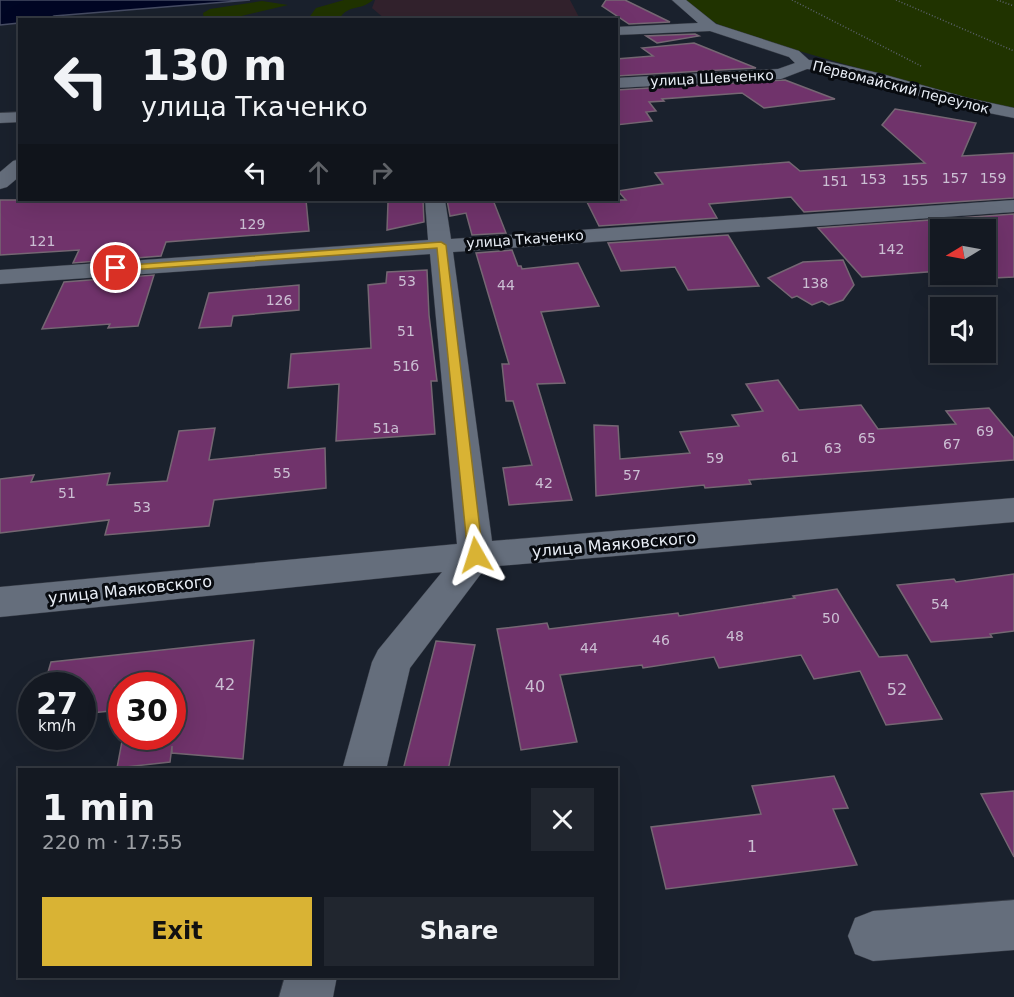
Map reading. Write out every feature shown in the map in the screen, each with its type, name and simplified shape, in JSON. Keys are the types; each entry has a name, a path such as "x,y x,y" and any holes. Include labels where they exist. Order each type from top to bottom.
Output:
{"street":[{"path":"678,0 711,27"},
{"name":"Первомайский переулок","path":"618,31 711,27 794,54 805,64 827,66 964,103 1014,113"},
{"name":"улица Шевченко","path":"618,83 781,74 805,64"},
{"path":"0,118 18,117"},
{"path":"0,183 18,167"},
{"path":"365,768 392,662 476,555 435,201"},
{"name":"улица Ткаченко","path":"0,277 1014,206"},
{"name":"улица Маяковского","path":"0,602 476,555 1014,510"},
{"path":"873,936 1014,925"},
{"path":"306,997 311,978"}],"path":[{"path":"792,0 923,67"},
{"path":"896,0 1014,51"},
{"path":"997,0 1014,6"}],"shaded area":[{"path":"375,0 570,0 579,18 384,18 372,8"}],"green space":[{"path":"344,0 373,0 347,11 340,18 309,18 316,8"},
{"path":"683,0 1014,0 1014,110 982,104 730,31 700,14"},
{"path":"262,1 288,5 233,18 204,18 203,13 210,9"}],"water":[{"path":"0,0 250,0 50,18 18,18 18,23 0,25"}],"building":[{"path":"606,0 625,0 670,22 629,24 602,6"},
{"path":"695,34 699,36 657,43 646,36"},
{"path":"694,43 756,68 618,76 618,59 653,56 642,48"},
{"path":"785,80 835,99 764,108 742,93 662,99 664,101 649,102 656,111 646,112 652,121 618,125 618,90"},
{"path":"895,109 976,123 962,156 1014,153 1014,198 804,212 791,197 709,204 717,218 599,226 586,201 626,200 618,191 663,184 655,173 789,162 800,171 925,163 882,125"},
{"path":"0,200 306,201 309,231 166,242 161,256 73,263 79,250 0,255"},
{"path":"423,201 424,222 387,230 388,202"},
{"path":"447,201 493,201 506,233 472,235 466,213 450,216"},
{"path":"1014,214 1014,277 996,278 996,219 944,219"},
{"path":"930,220 930,272 862,277 818,228"},
{"path":"728,235 759,286 688,290 675,267 621,271 608,243"},
{"path":"512,250 518,266 522,269 578,263 599,306 541,312 565,383 537,384 572,500 509,505 503,468 532,465 513,401 506,401 502,364 509,364 476,253"},
{"path":"843,260 854,285 843,300 829,305 822,301 812,305 797,296 792,298 768,278 803,262"},
{"path":"427,270 429,315 437,381 431,381 435,434 336,441 339,384 288,388 291,354 371,348 368,285 386,283 387,272"},
{"path":"154,275 138,326 108,328 110,324 42,329 64,282"},
{"path":"299,285 299,310 233,316 231,326 199,328 209,293"},
{"path":"778,380 799,410 861,405 878,429 956,424 946,411 989,408 1014,438 1014,460 749,480 751,484 705,488 704,485 596,496 594,425 618,426 620,459 690,453 680,432 739,426 732,415 763,411 746,384"},
{"path":"215,428 209,460 325,448 326,488 214,500 209,526 105,535 109,520 0,533 0,479 34,475 31,482 110,473 107,485 167,481 179,431"},
{"path":"1014,574 1014,631 990,634 992,637 931,642 897,585 954,579 956,582"},
{"path":"837,589 879,657 907,655 942,719 886,725 860,671 814,679 801,655 719,668 714,657 643,668 642,665 560,675 577,742 521,750 497,629 547,623 549,629 678,613 679,616"},
{"path":"254,640 243,759 172,753 172,750 186,750 186,672 108,672 108,711 96,712 96,672 48,672 51,662"},
{"path":"436,641 475,645 448,768 404,768"},
{"path":"120,750 172,750 170,762 117,768"},
{"path":"834,776 848,808 833,809 857,865 666,889 651,827 761,814 752,786"},
{"path":"1014,791 1014,857 981,794"}],"route":[{"path":"116,268 441,245 476,555"}]}
